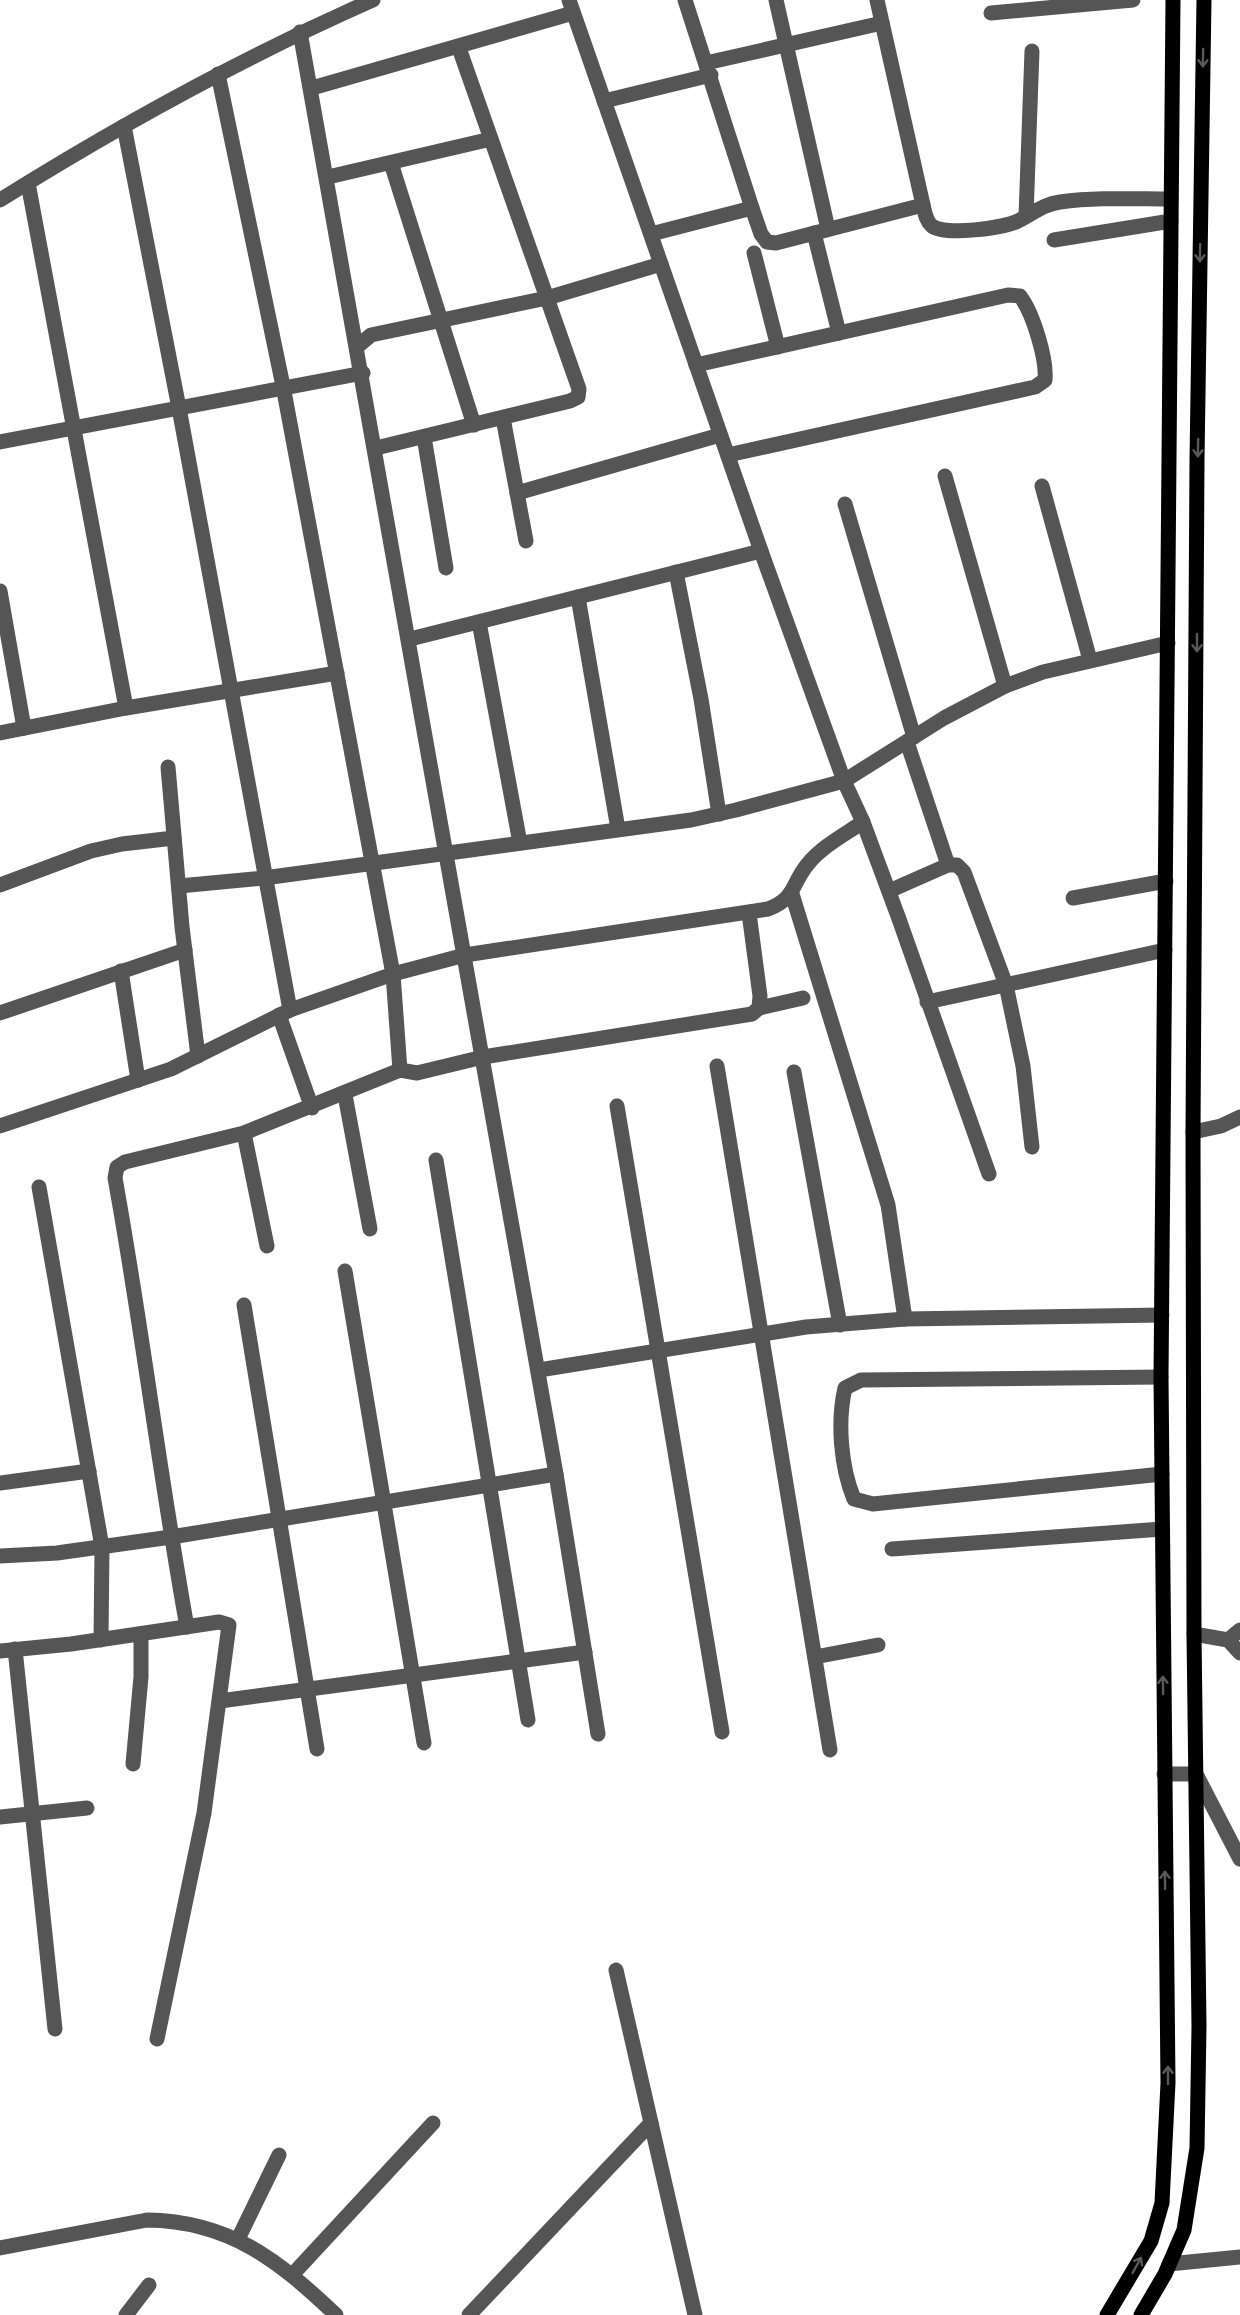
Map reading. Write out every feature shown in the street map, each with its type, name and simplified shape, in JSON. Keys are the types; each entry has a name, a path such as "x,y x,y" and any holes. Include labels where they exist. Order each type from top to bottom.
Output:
{"main road":[{"path":"1107,2315 1151,2241 1162,2203 1168,2084 1161,1377 1173,0"},
{"path":"1141,2315 1169,2264 1184,2230 1197,2148 1199,2026 1194,1634 1193,1132 1197,460 1204,0"}],"street":[{"path":"0,200 124,126 218,74 300,32 373,0"},
{"path":"685,0 752,208 761,234 767,242 776,243 923,205"},
{"path":"776,0 787,45 839,333"},
{"path":"877,0 923,205 927,221 934,228 946,230 1017,222 1057,202 1088,199 1171,199"},
{"path":"991,13 1133,0"},
{"path":"312,88 459,48 571,6 761,551 844,781 863,822 889,891 989,1174"},
{"path":"604,102 787,45 882,23"},
{"path":"300,32 328,177 539,1370 598,1734"},
{"path":"376,448 578,397 579,389 459,48"},
{"path":"1026,216 1032,51"},
{"path":"218,74 283,386 373,864 393,974 400,1070"},
{"path":"124,126 232,690 285,1012 312,1108"},
{"path":"328,177 491,139"},
{"path":"391,163 474,425"},
{"path":"28,183 76,429 126,708"},
{"path":"651,234 752,208"},
{"path":"1054,240 1171,221"},
{"path":"754,253 778,347"},
{"path":"358,346 371,335 547,298 661,264"},
{"path":"696,365 1008,295 1020,296 1027,306 1046,367 1045,380 1035,387 728,455"},
{"path":"0,442 76,429 283,386 363,373"},
{"path":"503,417 526,541"},
{"path":"517,494 720,435"},
{"path":"424,437 446,568"},
{"path":"945,476 1005,686"},
{"path":"1042,486 1090,660"},
{"path":"845,504 910,739 948,865"},
{"path":"410,639 761,551"},
{"path":"676,572 701,699 719,814"},
{"path":"0,591 24,728"},
{"path":"578,597 618,829"},
{"path":"479,622 520,843"},
{"path":"179,886 373,864 719,814 844,781 910,739 1005,686 1043,672 1168,643"},
{"path":"0,733 126,708 337,673"},
{"path":"168,767 185,950 198,1056"},
{"path":"0,1126 138,1080 198,1056 285,1012 393,974 465,955 749,913 783,903 792,894 807,865 824,849 863,822"},
{"path":"0,885 91,851 122,844 174,838"},
{"path":"889,891 948,865 957,865 964,872 1006,985 1023,1066 1032,1147"},
{"path":"1073,898 1166,881"},
{"path":"792,894 888,1205 905,1319"},
{"path":"749,913 760,996 759,1008"},
{"path":"0,1013 185,950"},
{"path":"927,1002 1165,950"},
{"path":"121,971 138,1080"},
{"path":"187,1627 171,1537 137,1300 115,1178 117,1167 125,1162 244,1133 345,1095 400,1070 417,1072 483,1057 752,1014 759,1008 803,998"},
{"path":"717,1065 830,1749"},
{"path":"794,1072 840,1325"},
{"path":"345,1095 370,1229"},
{"path":"617,1106 722,1732"},
{"path":"1193,1132 1221,1126 1240,1117"},
{"path":"244,1133 267,1246"},
{"path":"436,1160 528,1720"},
{"path":"39,1187 102,1547 101,1640"},
{"path":"345,1271 424,1743"},
{"path":"244,1305 317,1749"},
{"path":"539,1370 763,1333 905,1319 1162,1315"},
{"path":"1161,1377 861,1380 845,1388 841,1406 847,1482 854,1499 873,1504 1162,1474"},
{"path":"0,1483 89,1472"},
{"path":"0,1556 57,1553 171,1537 489,1483 556,1474"},
{"path":"892,1549 1162,1529"},
{"path":"55,2029 33,1814 8,1650 101,1640 219,1622 229,1625 204,1813 157,2039"},
{"path":"1228,1640 1240,1630"},
{"path":"134,1764 141,1677 141,1634"},
{"path":"1194,1634 1228,1640 1240,1653"},
{"path":"815,1657 878,1645"},
{"path":"220,1701 585,1653"},
{"path":"1164,1774 1196,1774 1240,1859"},
{"path":"0,1817 87,1808"},
{"path":"616,1970 694,2315"},
{"path":"293,2274 433,2123"},
{"path":"469,2315 651,2123"},
{"path":"238,2239 279,2155"},
{"path":"0,2248 147,2220 172,2220 206,2226 238,2239 293,2274 336,2315"},
{"path":"1169,2264 1240,2257"},
{"path":"126,2315 149,2285"}]}
